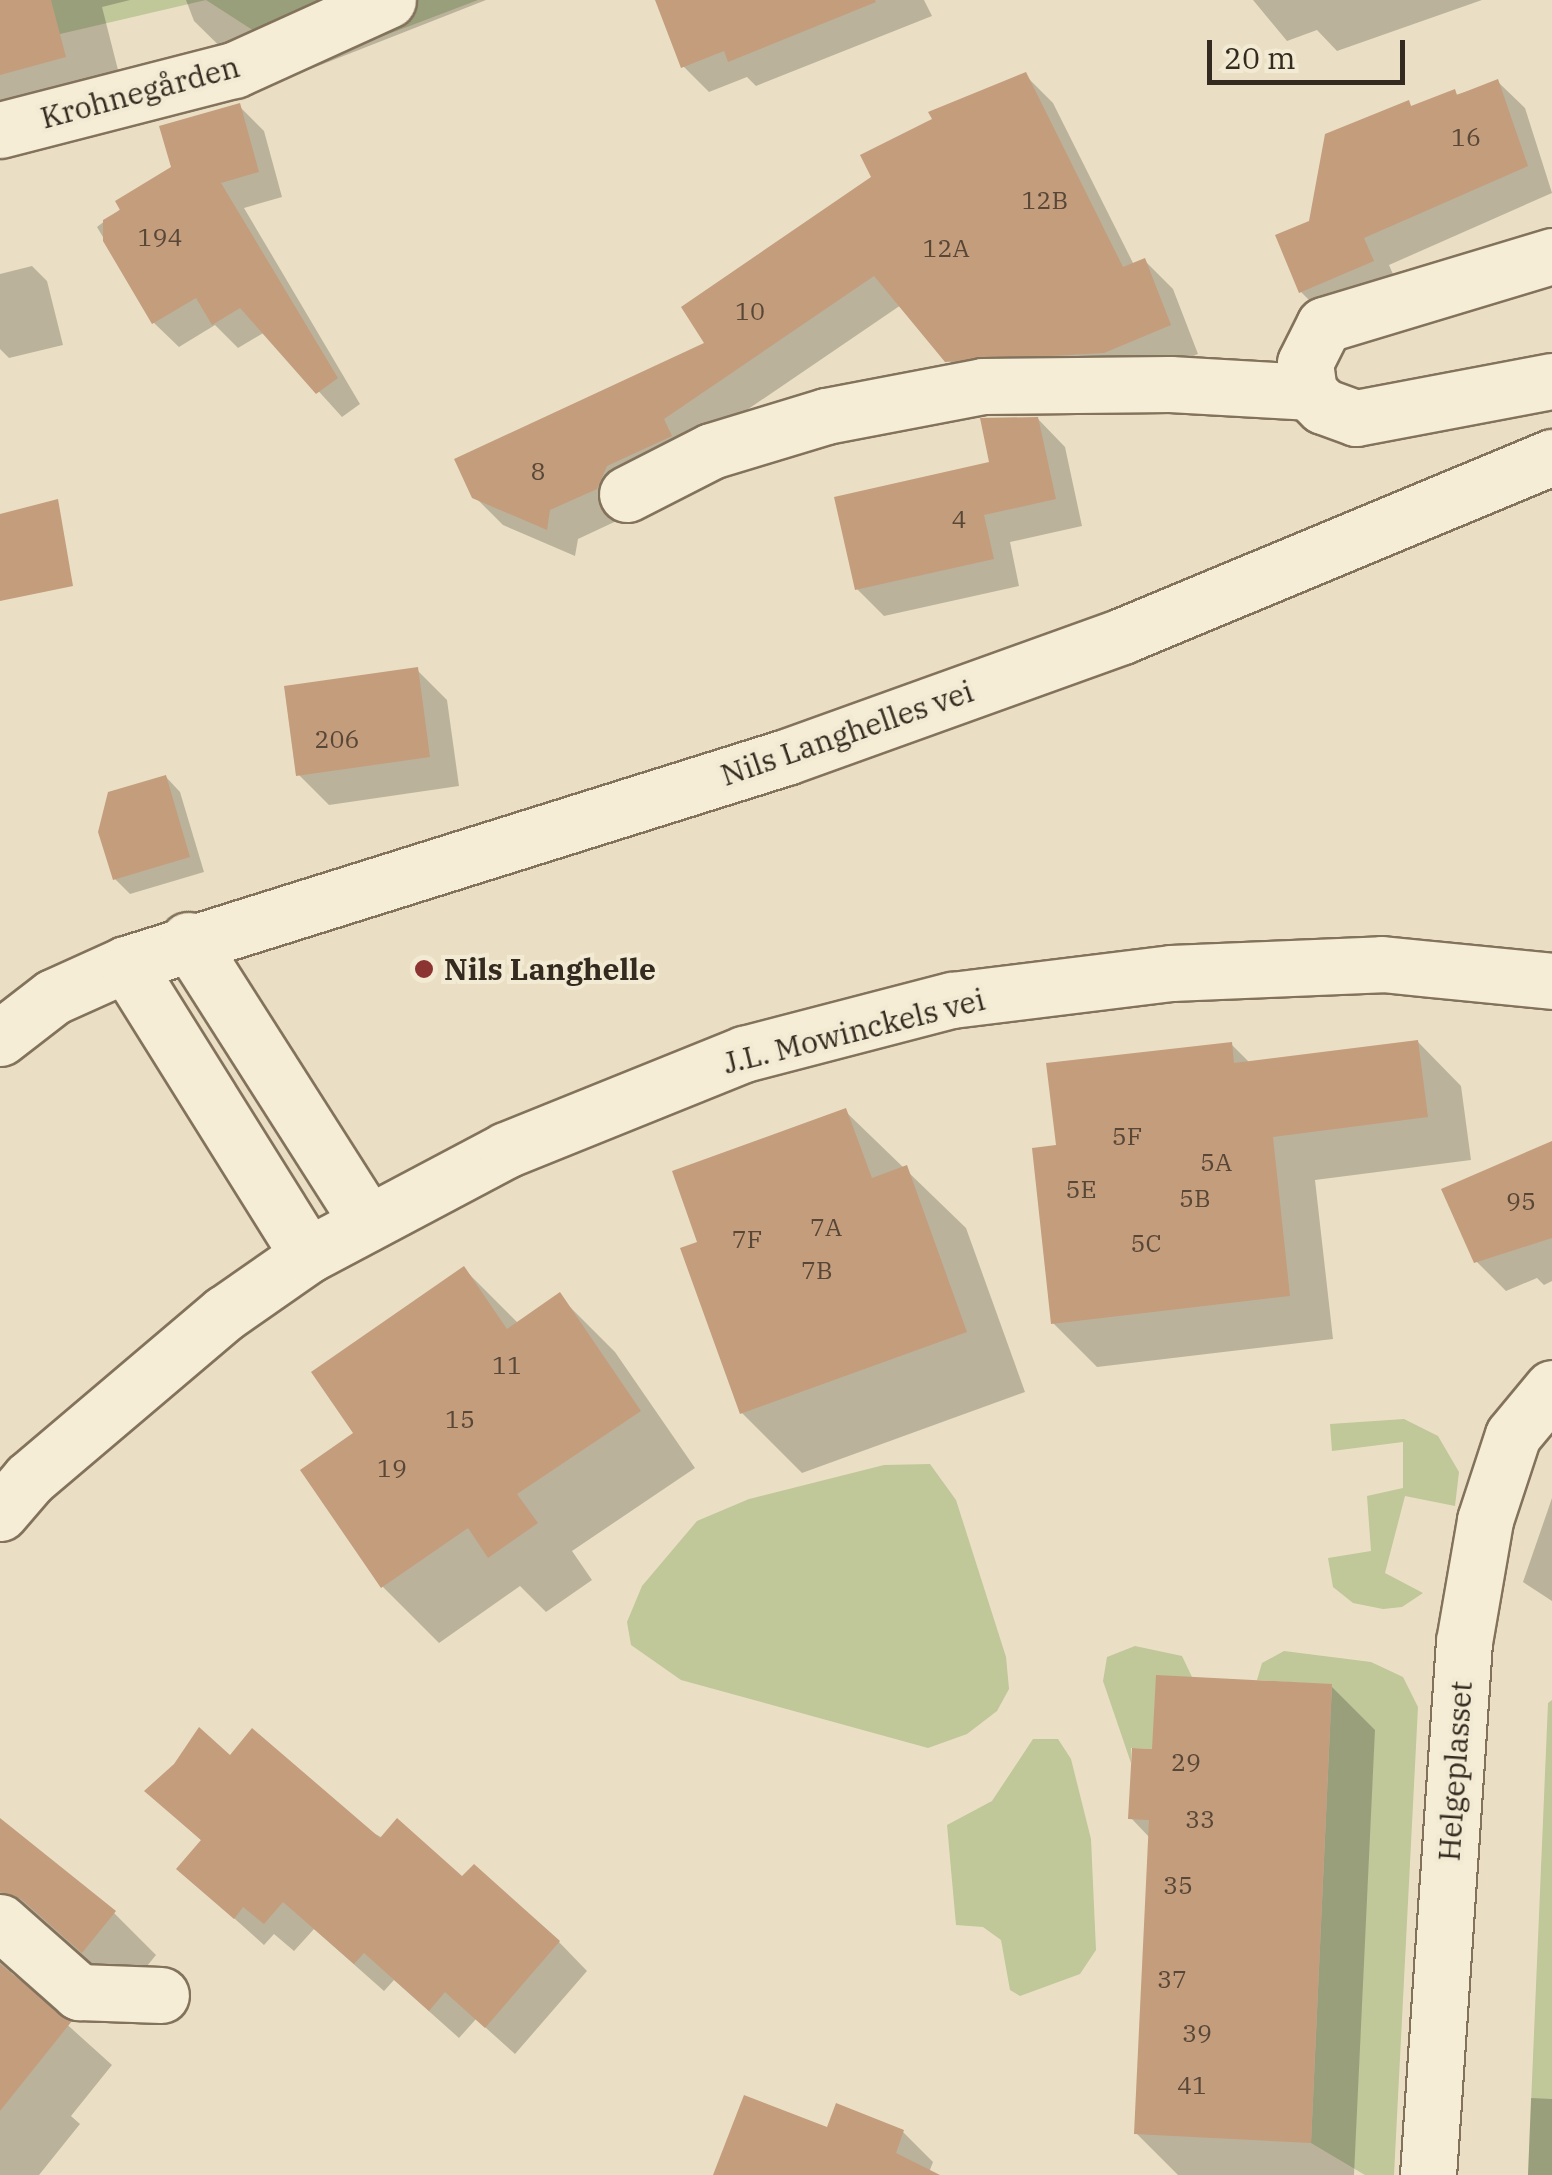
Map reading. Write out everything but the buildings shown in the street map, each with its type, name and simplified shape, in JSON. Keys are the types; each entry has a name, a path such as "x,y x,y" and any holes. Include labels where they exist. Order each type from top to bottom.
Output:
{"street":[{"name":"Krohnegården","path":"0,130 234,70 388,0"},
{"path":"1552,256 1324,325 1305,363 1309,392 1323,406 1356,418 1552,380"},
{"path":"627,494 711,451 826,416 983,386 1170,384 1309,392"},
{"name":"Nils Langhelles vei","path":"126,964 188,940 786,757 1122,636 1552,457"},
{"path":"188,940 368,1223"},
{"path":"0,1038 53,996 126,964 308,1256"},
{"name":"J.L. Mowinckels vei","path":"0,1513 29,1479 225,1313 308,1256 506,1150 744,1054 952,1000 1171,972 1382,964 1552,981"},
{"name":"Helgeplasset","path":"1428,2175 1464,1642 1485,1520 1512,1435 1552,1388"},
{"path":"0,1922 79,1992 162,1995"}],"green space":[{"path":"0,0 206,0 0,48"},
{"path":"206,0 478,0 307,65"},
{"path":"1404,1419 1438,1436 1459,1472 1455,1506 1405,1496 1385,1573 1423,1593 1402,1607 1383,1609 1353,1603 1333,1587 1328,1558 1371,1551 1367,1496 1403,1488 1403,1442 1332,1451 1330,1424"},
{"path":"930,1464 956,1500 1006,1657 1009,1689 997,1711 967,1734 928,1748 681,1680 631,1645 627,1622 642,1586 697,1521 749,1499 884,1465"},
{"path":"1135,1646 1182,1656 1192,1677 1153,1749 1131,1748 1131,1763 1103,1681 1107,1657"},
{"path":"1284,1651 1371,1662 1403,1677 1418,1707 1394,2175 1365,2175 1311,2143 1332,1685 1257,1680 1262,1663"},
{"path":"1552,1700 1552,2175 1528,2175 1548,1703"},
{"path":"1033,1739 1058,1739 1071,1759 1091,1839 1096,1950 1080,1974 1020,1996 1010,1990 1001,1940 983,1927 956,1925 947,1825 992,1801"}],"place":[{"name":"Nils Langhelle","path":"424,969"}]}
